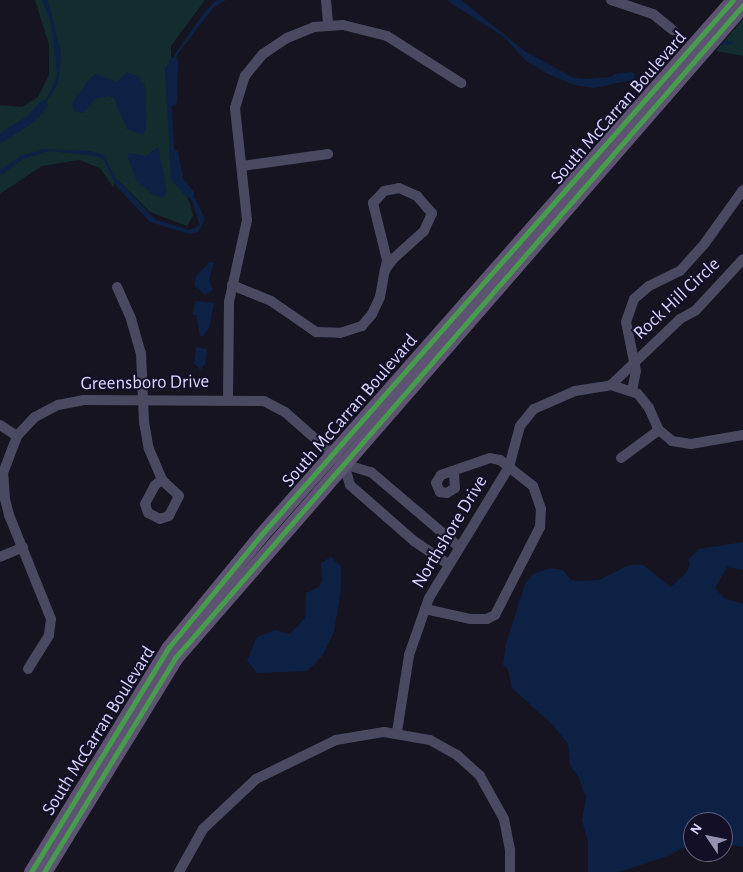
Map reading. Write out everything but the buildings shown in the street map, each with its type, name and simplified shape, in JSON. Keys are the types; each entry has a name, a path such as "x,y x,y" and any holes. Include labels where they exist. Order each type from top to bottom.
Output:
{"main road":[{"name":"South McCarran Boulevard","path":"31,872 169,647 332,454 733,0"},
{"name":"South McCarran Boulevard","path":"44,872 175,658 743,5"}],"street":[{"path":"326,0 328,25"},
{"path":"611,0 653,14 673,30"},
{"path":"228,399 228,319 232,285 247,220 235,108 245,76 263,54 286,38 328,25 359,27 387,36 461,83"},
{"path":"242,166 328,154"},
{"path":"232,285 271,301 316,332 340,333 362,326 372,314 382,291 387,260 373,203 384,191 399,188 417,196 432,213 424,231 393,259 386,270"},
{"name":"Rock Hill Circle","path":"632,391 636,377 626,322 634,299 649,286 680,271 705,243 743,190"},
{"name":"Rock Hill Circle","path":"611,385 680,318 696,310 743,259"},
{"path":"117,287 137,336 144,400 145,435 162,480"},
{"path":"611,385 632,391 645,401 659,430 681,444 743,435"},
{"name":"Northshore Drive","path":"398,732 404,677 425,609 458,546 509,467 520,426 534,409 575,391 611,385"},
{"name":"Greensboro Drive","path":"28,669 49,635 51,618 23,547 5,517 3,473 17,436 35,418 58,405 82,400 252,399 275,406 344,464 371,472 458,546"},
{"path":"0,425 17,436"},
{"path":"621,458 659,430"},
{"path":"425,609 470,619 488,619 499,610 509,582 537,536 542,518 532,486 509,467 490,458 454,472"},
{"path":"344,464 350,485 414,541 448,564"},
{"path":"0,556 23,547"},
{"path":"179,872 203,829 256,779 336,740 369,732 398,732 444,747 480,776 504,819 510,850 510,872"}],"green space":[{"path":"35,0 205,0 171,46 171,167 190,203 193,216 187,226 150,212 118,180 113,187 100,168 79,160 42,166 0,194 0,105 22,107 38,97 49,75 49,45"},
{"path":"743,19 743,56 716,51"}],"water":[{"path":"42,0 48,0 61,53 58,84 35,119 0,139 3,133 34,117 51,91 57,73 51,23"},
{"path":"217,0 226,0 213,8 177,55 170,77 176,178 196,200 205,220 198,232 189,234 150,222 117,187 103,159 95,156 49,151 23,159 0,176 0,170 20,156 43,149 90,151 104,155 115,177 155,219 189,230 200,225 192,201 171,180 165,69 205,11"},
{"path":"446,0 461,0 526,52 572,77 584,79 625,76 630,80 595,88 574,85 548,74 526,61 504,37"},
{"path":"127,72 139,77 145,86 146,129 142,135 127,129 114,98 109,96 95,99 84,113 74,111 72,103 91,77 96,74 117,82"},
{"path":"158,147 167,191 163,198 152,194 137,181 128,159 129,153 146,156"},
{"path":"210,262 214,263 209,279 213,290 205,295 194,285 196,276"},
{"path":"195,301 214,303 209,328 203,336 200,336 196,315 193,315"},
{"path":"196,347 207,349 205,364 200,370 194,363"},
{"path":"743,542 743,570 727,567 715,588 724,598 743,604 743,847 733,846 733,812 683,812 683,848 665,857 619,872 588,872 588,842 582,820 586,797 578,776 570,765 568,744 553,725 512,688 508,669 503,665 506,644 525,584 533,574 550,568 563,570 571,580 581,581 599,580 629,565 643,565 671,587 687,572 690,563 688,560 699,549"},
{"path":"331,557 341,566 341,589 334,632 323,655 307,671 257,673 247,661 257,637 276,630 289,634 297,627 305,618 306,593 319,587 322,581 321,563"}],"waterway":[{"path":"722,43 731,42"},
{"path":"172,101 173,61"},
{"path":"615,78 630,76"},
{"path":"0,138 32,117 43,104"},
{"path":"173,153 179,181 189,193"}],"cycle path":[{"path":"31,872 169,647 261,535 733,0"},
{"path":"44,872 175,658 743,5"}]}
